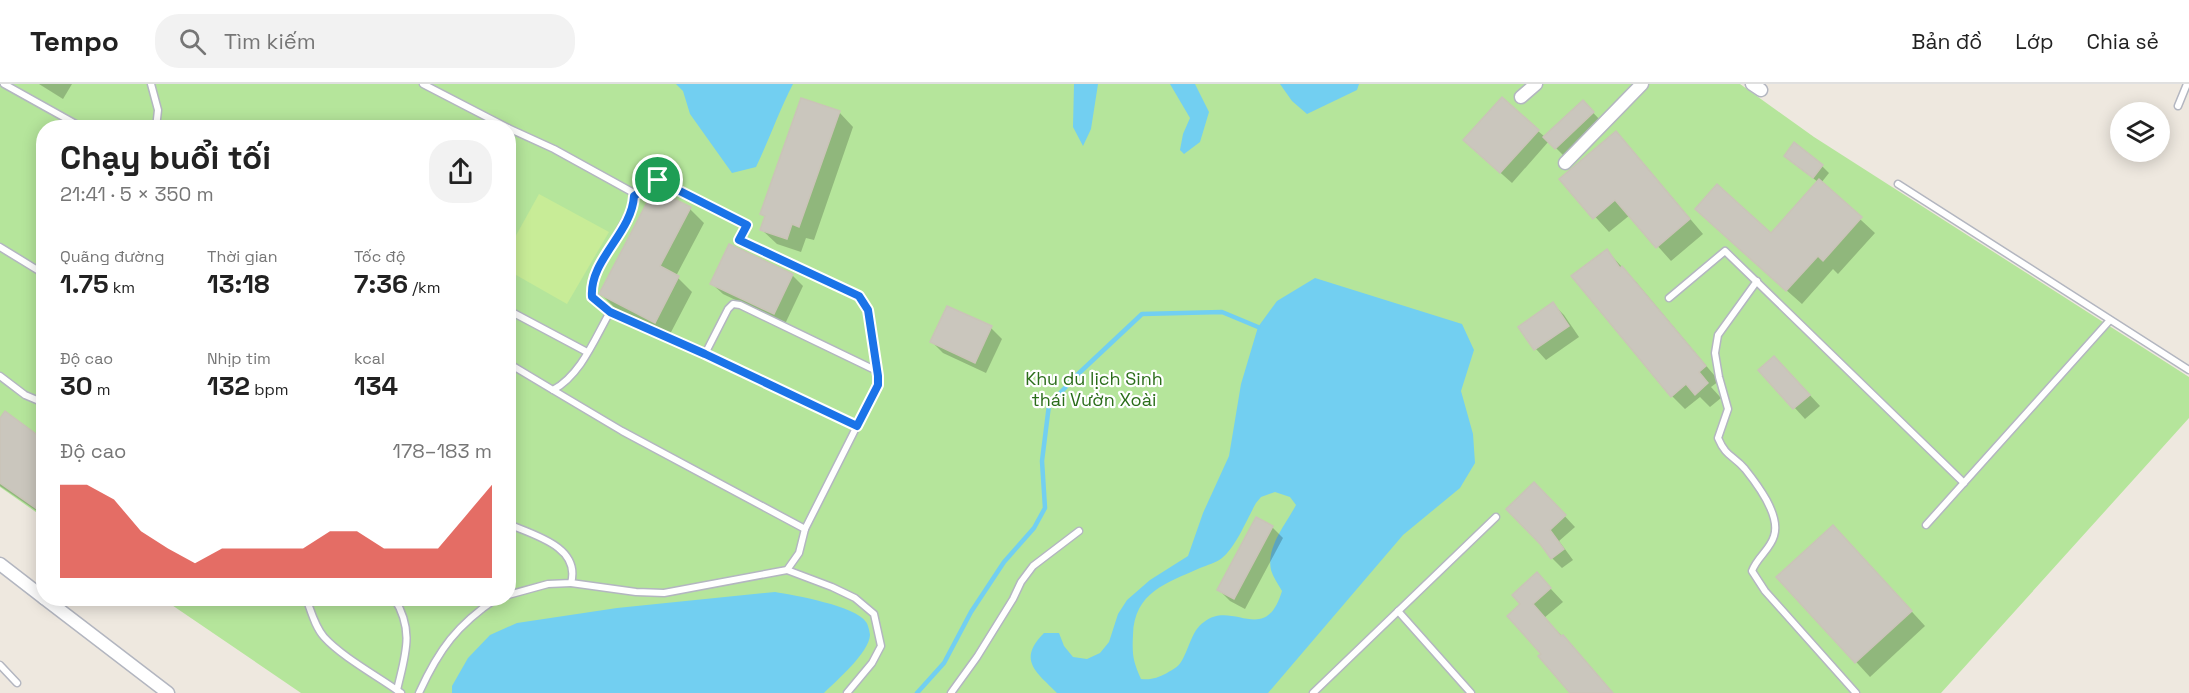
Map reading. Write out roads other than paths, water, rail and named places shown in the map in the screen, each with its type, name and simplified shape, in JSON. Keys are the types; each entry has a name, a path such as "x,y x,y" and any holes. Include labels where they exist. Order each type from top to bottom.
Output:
{"street":[{"path":"1521,97 1536,84"},
{"path":"1565,163 1642,84"},
{"path":"0,564 36,592"},
{"path":"54,606 168,693"}],"lane":[{"path":"4,84 66,120"},
{"path":"151,84 158,110 157,120"},
{"path":"423,84 493,120"},
{"path":"2178,106 2187,84"},
{"path":"516,132 624,186 634,196 633,206 593,279 592,297 610,312 857,426"},
{"path":"634,196 658,180 747,225 739,240 859,296 868,310 878,385 805,529 799,553 787,570"},
{"path":"1898,184 2189,370"},
{"path":"0,247 36,269"},
{"path":"1669,298 1725,251 1964,483"},
{"path":"1757,281 1718,335 1715,353 1728,409 1718,438 1724,451 1744,468 1771,508 1775,534 1768,548 1755,562 1752,571 1765,591 1856,693"},
{"path":"705,354 728,309 733,304 740,305 877,371"},
{"path":"553,390 562,385 580,364 610,312"},
{"path":"516,314 587,352"},
{"path":"1926,525 2110,320"},
{"path":"516,368 622,431 805,529"},
{"path":"0,376 36,399"},
{"path":"1313,693 1496,517"},
{"path":"516,527 563,550 571,564 573,574 571,583"},
{"path":"951,693 977,657 1021,582 1033,566 1079,531"},
{"path":"516,593 548,584 571,583 636,592 664,593 787,570 848,595 874,614 881,646 872,663 847,693"},
{"path":"309,606 324,637 399,692 408,641 406,621 398,606"},
{"path":"419,693 432,664 456,631 486,606"},
{"path":"1398,611 1471,693"},
{"path":"0,665 17,683"}],"water":[{"path":"676,84 793,84 756,167 732,173 690,114 683,91"},
{"path":"1074,84 1098,84 1091,129 1083,146 1073,127"},
{"path":"1170,84 1195,84 1209,112 1200,142 1184,154 1180,150 1183,134 1190,118"},
{"path":"1280,84 1359,84 1357,90 1307,114 1292,101"},
{"path":"1315,278 1462,324 1474,350 1461,391 1473,434 1475,463 1460,488 1403,535 1268,693 1057,693 1042,679 1032,665 1032,651 1044,633 1059,633 1064,646 1073,657 1087,659 1100,653 1109,642 1118,614 1127,600 1150,580 1188,556 1203,513 1229,456 1241,384 1258,327 1277,301","holes":["1275,492 1290,497 1296,505 1271,553 1271,570 1282,591 1275,607 1267,616 1257,619 1215,616 1196,630 1178,665 1157,677 1141,679 1134,658 1133,635 1139,608 1146,599 1165,584 1222,558 1237,540 1261,497"]},
{"path":"775,592 838,606 860,616 867,623 870,635 864,650 824,693 452,693 452,686 468,658 490,635 517,623 617,608"}],"waterway":[{"path":"917,693 944,663 971,612 1004,562 1034,528 1045,508 1042,461 1049,405 1077,375 1142,314 1222,312 1258,327"}],"park label":[{"name":"Khu du lịch Sinh thái Vườn Xoài","path":"1094,388"}]}
